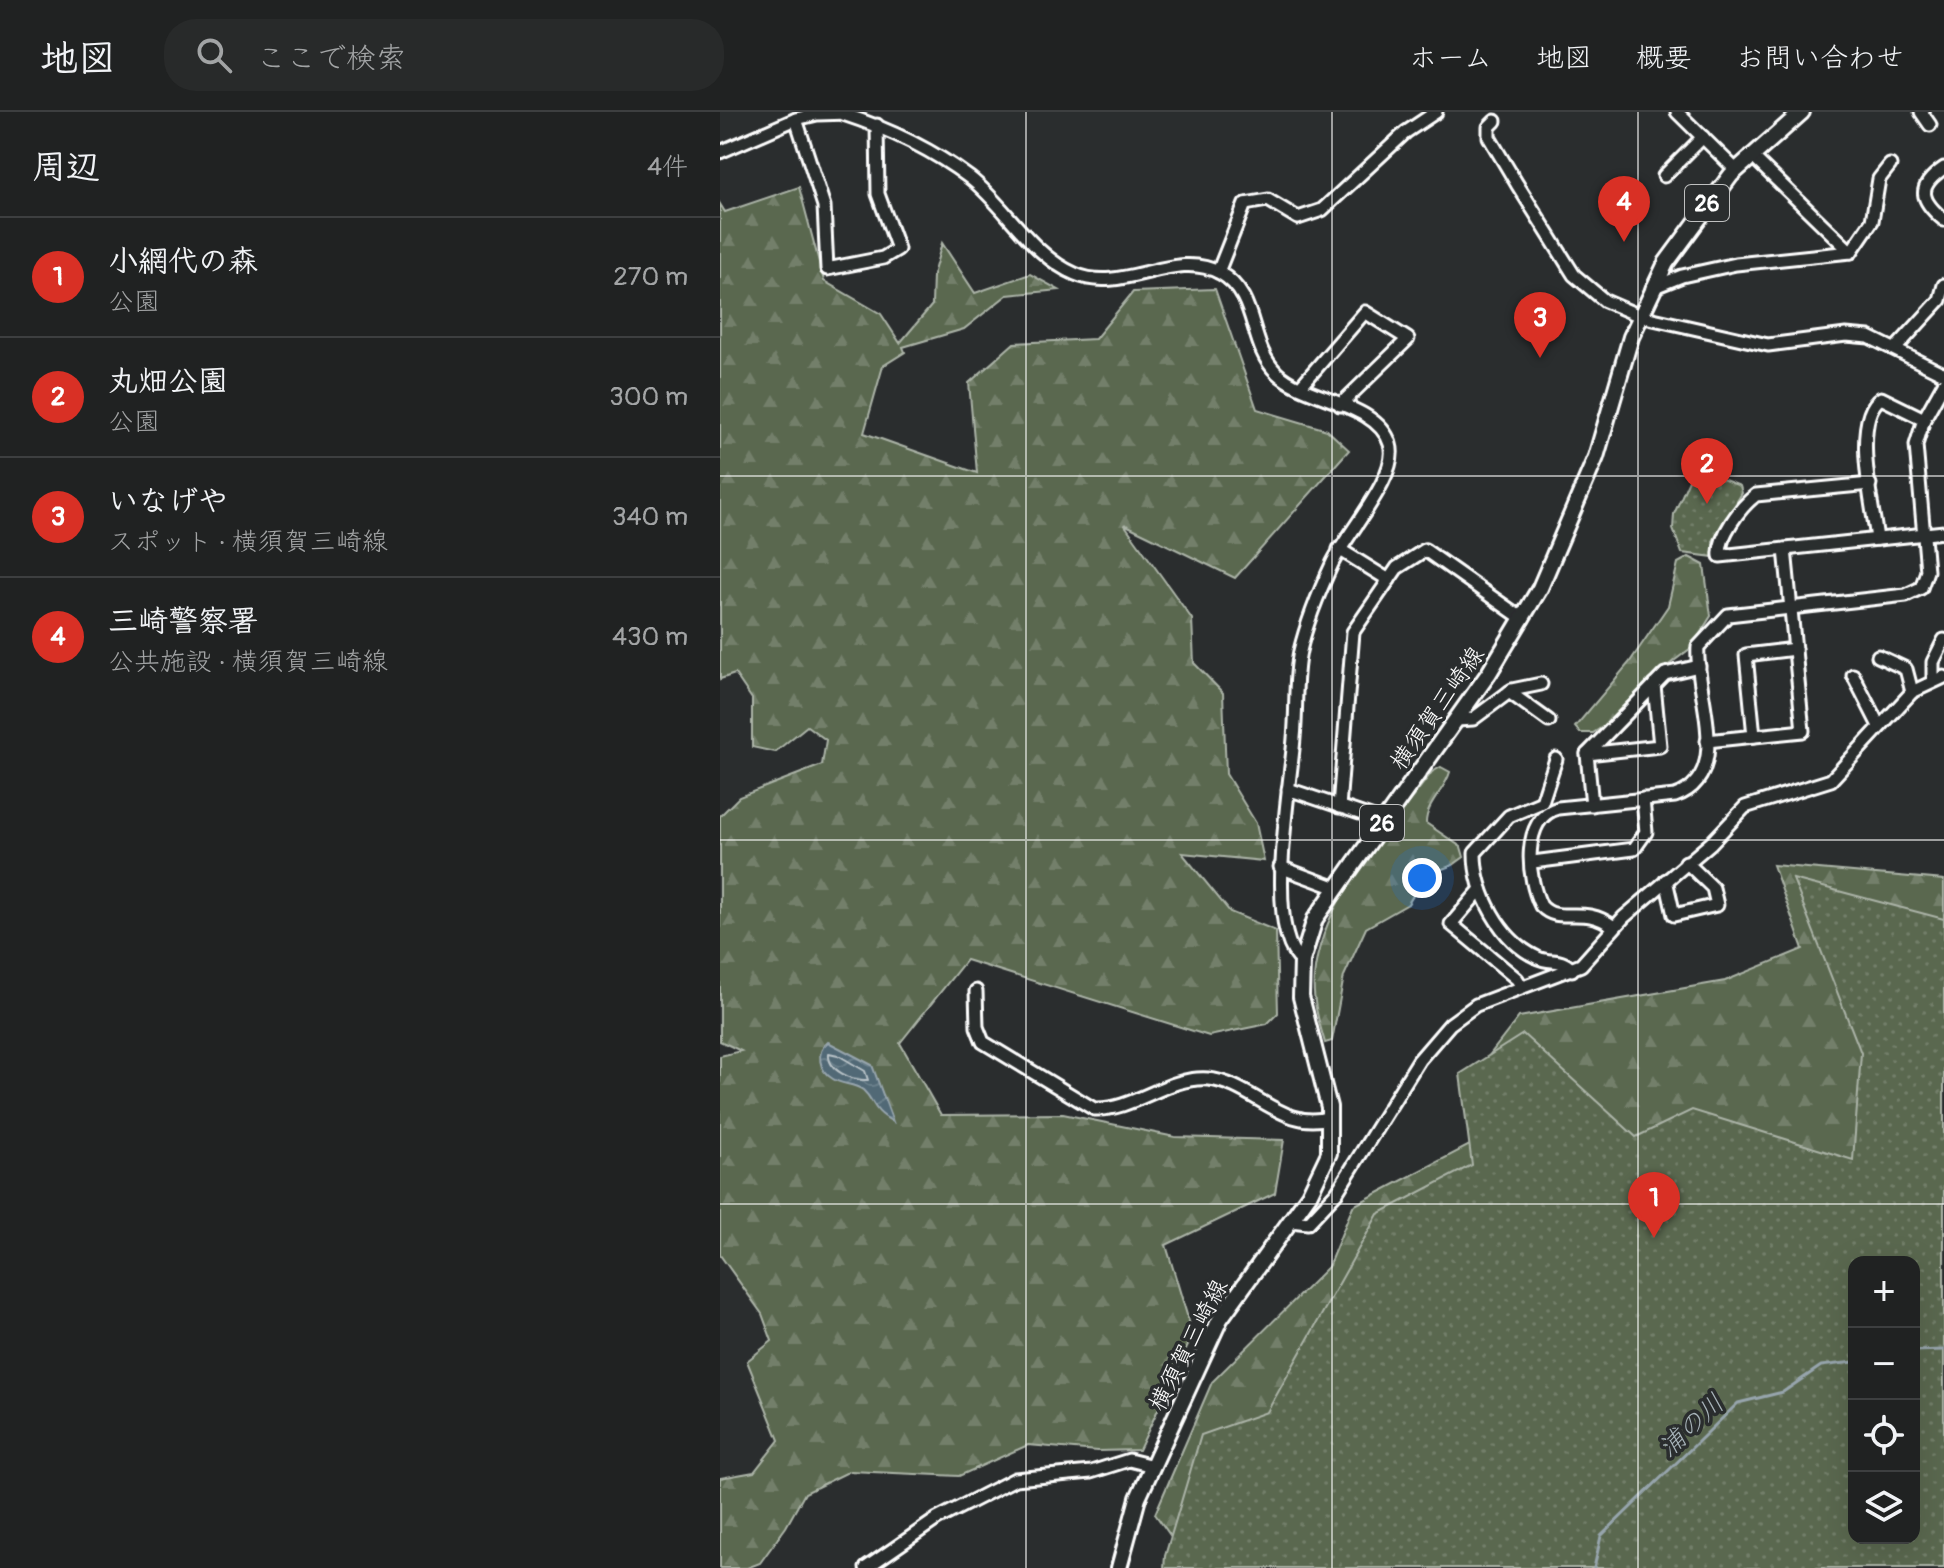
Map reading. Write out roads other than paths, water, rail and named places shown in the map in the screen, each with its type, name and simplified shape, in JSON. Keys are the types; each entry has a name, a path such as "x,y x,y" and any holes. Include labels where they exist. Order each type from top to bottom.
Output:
{"main road":[{"name":"横須賀三崎線","path":"1119,1568 1133,1511 1220,1319 1291,1221 1325,1164 1330,1144 1330,1117 1304,1014 1302,961 1315,919 1334,887 1457,720 1523,619 1580,500 1640,316 1652,289 1685,234 1736,170 1802,112"}],"street":[{"path":"1218,272 1240,209 1245,204 1268,200 1291,216 1306,217 1342,194 1436,112"},
{"path":"1677,112 1736,170"},
{"path":"1921,112 1930,125"},
{"path":"720,152 796,119 817,114 848,113 877,125 970,178 1040,248 1072,273 1094,281 1124,279 1185,265 1218,272 1235,283 1245,297 1271,366 1300,387 1379,426 1388,439 1392,454 1388,475 1339,549 1313,610 1300,653 1280,867 1290,946 1302,961"},
{"path":"796,119 824,206 827,269 883,258 898,249 878,194 877,125"},
{"path":"1495,121 1489,127 1489,137 1574,275 1591,293 1640,316 1768,345 1846,335 1869,337 1944,374"},
{"path":"1664,176 1703,137"},
{"path":"1751,155 1851,252"},
{"path":"1652,289 1682,276 1736,264 1851,252 1872,221 1879,179 1890,165"},
{"path":"1944,168 1932,176 1924,196 1927,206 1944,220"},
{"path":"1896,348 1940,300 1944,285"},
{"path":"1300,387 1365,312 1408,339 1340,405"},
{"path":"1614,927 1590,913 1561,915 1546,912 1538,901 1531,835 1539,819 1552,810 1675,796 1689,788 1706,764 1707,741 1699,666 1702,640 1728,615 1918,590 1927,575 1916,461 1924,419 1944,383"},
{"path":"1877,539 1865,433 1868,414 1877,400 1886,399 1924,419"},
{"path":"1870,484 1756,495 1747,502 1719,545 1720,556 1944,532"},
{"path":"1339,549 1389,580"},
{"path":"1707,741 1803,731 1785,549"},
{"path":"1339,807 1353,632 1397,568 1425,550 1523,619"},
{"path":"1291,1221 1308,1223 1324,1210 1439,1035 1476,1005 1572,970 1588,959 1614,927 1750,804 1808,789 1834,778 1912,692 1938,678 1933,662 1944,640"},
{"path":"1754,736 1746,655 1795,649"},
{"path":"1878,656 1906,669 1912,692"},
{"path":"1592,805 1587,754 1654,685 1674,669 1699,666"},
{"path":"1853,675 1879,726"},
{"path":"1457,720 1473,719 1509,692 1541,684"},
{"path":"1587,754 1660,746 1654,685"},
{"path":"1509,692 1549,721"},
{"path":"1556,759 1542,802 1509,816 1475,853 1481,889 1496,920 1514,940 1538,958 1563,961 1572,970"},
{"path":"1288,789 1383,821"},
{"path":"1533,862 1634,849 1646,832 1643,799"},
{"path":"1666,880 1674,915 1717,905 1713,888 1686,862"},
{"path":"1280,867 1334,887"},
{"path":"1481,889 1451,924 1517,979 1522,987"},
{"path":"976,991 977,1027 983,1042 1094,1109 1113,1108 1178,1083 1210,1079 1230,1085 1270,1107 1314,1122 1330,1117"},
{"path":"866,1568 937,1519 1015,1479 1091,1472 1121,1461 1138,1460 1153,1466"}],"water":[{"path":"828,1042 872,1065 893,1122 880,1113 863,1090 828,1076 820,1056"}],"waterway":[{"name":"浦の川","path":"1920,1351 1944,1350"},
{"name":"浦の川","path":"1594,1568 1601,1536 1738,1403 1783,1392 1821,1366 1848,1363"}],"place":[{"name":"三崎警察署","path":"1624,242"},
{"name":"いなげや","path":"1540,358"},
{"name":"丸畑公園","path":"1707,504"},
{"name":"小網代の森","path":"1654,1238"}]}
